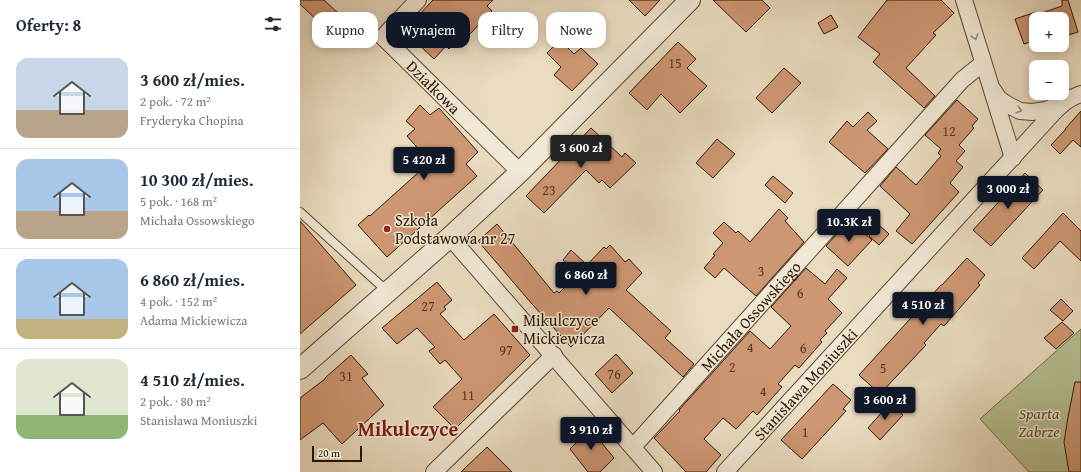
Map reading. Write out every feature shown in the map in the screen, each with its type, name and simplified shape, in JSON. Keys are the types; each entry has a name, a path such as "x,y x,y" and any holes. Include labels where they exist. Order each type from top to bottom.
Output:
{"street":[{"name":"Działkowa","path":"418,0 384,36 520,172"},
{"path":"300,369 450,237 520,172 690,0"},
{"path":"964,0 1013,158"},
{"name":"Michała Ossowskiego","path":"633,447 962,80 983,63"},
{"path":"990,86 999,99 1020,111 1032,112 1046,110 1063,104 1072,97 1081,94"},
{"name":"Stanisława Moniuszki","path":"725,472 1063,104"},
{"path":"450,237 654,472"},
{"path":"434,472 554,355"}],"lane":[{"path":"300,212 388,292"}],"green space":[{"name":"Sparta Zabrze","path":"1081,329 1081,472 1029,472 980,419"}],"building":[{"path":"300,0 324,0 337,12 312,12 312,16 300,4"},
{"path":"433,0 493,0 487,6 492,11 491,12 478,12 478,26 470,34 470,12 422,12"},
{"path":"629,0 660,0 645,16"},
{"path":"713,0 762,0 770,8 746,32"},
{"path":"887,0 941,0 954,13 933,33 936,35 906,68 935,96 924,108 873,62 880,54 858,37"},
{"path":"1062,0 1068,0 1078,32 1069,35 1069,12 1045,12 1062,6"},
{"path":"1029,14 1029,42 1024,44 1015,19"},
{"path":"831,15 838,27 824,34 818,23"},
{"path":"678,42 696,59 687,68 707,86 680,113 661,94 647,110 629,93"},
{"path":"422,48 444,48 434,59"},
{"path":"552,48 568,48 574,54 581,48 598,64 572,91 554,75 561,67 547,53"},
{"path":"784,68 801,83 772,113 756,98"},
{"path":"957,100 978,119 972,126 974,128 959,145 965,151 956,161 963,167 950,183 959,192 912,244 896,231 910,214 880,186 896,167 916,185 941,156 938,153 941,149 925,135"},
{"path":"420,105 430,115 439,108 478,152 466,164 477,176 387,257 358,225 430,162 407,136 415,129 406,121"},
{"path":"1081,111 1081,147 1073,140 1060,154 1051,145"},
{"path":"868,112 877,121 867,130 888,149 865,173 829,142 847,121 853,127"},
{"path":"591,128 622,157 625,153 636,163 610,188 602,180 599,183 586,170 544,213 526,196"},
{"path":"717,139 735,154 713,178 696,163"},
{"path":"1025,173 1043,190 991,246 973,230"},
{"path":"773,176 793,193 785,203 765,185"},
{"path":"779,209 788,218 785,221 804,242 756,296 724,268 715,278 704,268 715,255 713,254 723,243 713,233 724,222 736,233 738,231 750,242"},
{"path":"1063,213 1081,231 1081,261 1060,241 1034,269 1022,258"},
{"path":"850,220 872,240 848,266 826,246"},
{"path":"300,221 356,285 300,334"},
{"path":"497,224 554,293 557,291 559,293 578,274 563,260 571,250 587,265 604,247 606,249 610,245 625,262 629,259 642,273 626,290 671,331 665,338 694,364 683,377 609,308 571,347 478,241"},
{"path":"879,225 889,234 879,245 869,236"},
{"path":"967,258 985,275 978,283 980,285 944,326 941,324 924,343 926,345 880,394 859,375"},
{"path":"806,268 825,284 837,269 847,278 828,299 842,313 825,331 827,333 820,340 822,342 799,368 795,365 778,384 782,387 757,415 753,411 736,429 723,418 704,439 721,455 706,472 686,472 654,438 680,411 679,410 750,331 770,349 791,326 771,307"},
{"path":"437,282 452,300 444,307 446,309 440,314 464,340 494,314 530,355 455,429 433,407 462,379 445,360 440,364 429,351 435,347 417,328 397,344 382,328"},
{"path":"1061,299 1073,311 1063,321 1050,310"},
{"path":"1062,322 1074,333 1056,349 1044,338"},
{"path":"616,354 633,373 612,393 595,374"},
{"path":"351,355 368,374 362,378 384,405 342,444 323,423 300,440 300,398 325,379"},
{"path":"1075,382 1081,382 1081,472 1069,472 1064,442"},
{"path":"833,384 851,400 843,409 846,411 802,459 781,440"},
{"path":"890,403 903,415 880,440 868,428"},
{"path":"584,425 589,429 590,428 614,458 600,472 588,472 570,449 579,440 574,435"},
{"path":"487,447 512,472 461,472"}],"place":[{"name":"Szkoła Podstawowa nr 27","path":"387,229"},
{"name":"Mikulczyce Mickiewicza","path":"515,329"}],"district":[{"name":"Mikulczyce","path":"408,429"}]}
